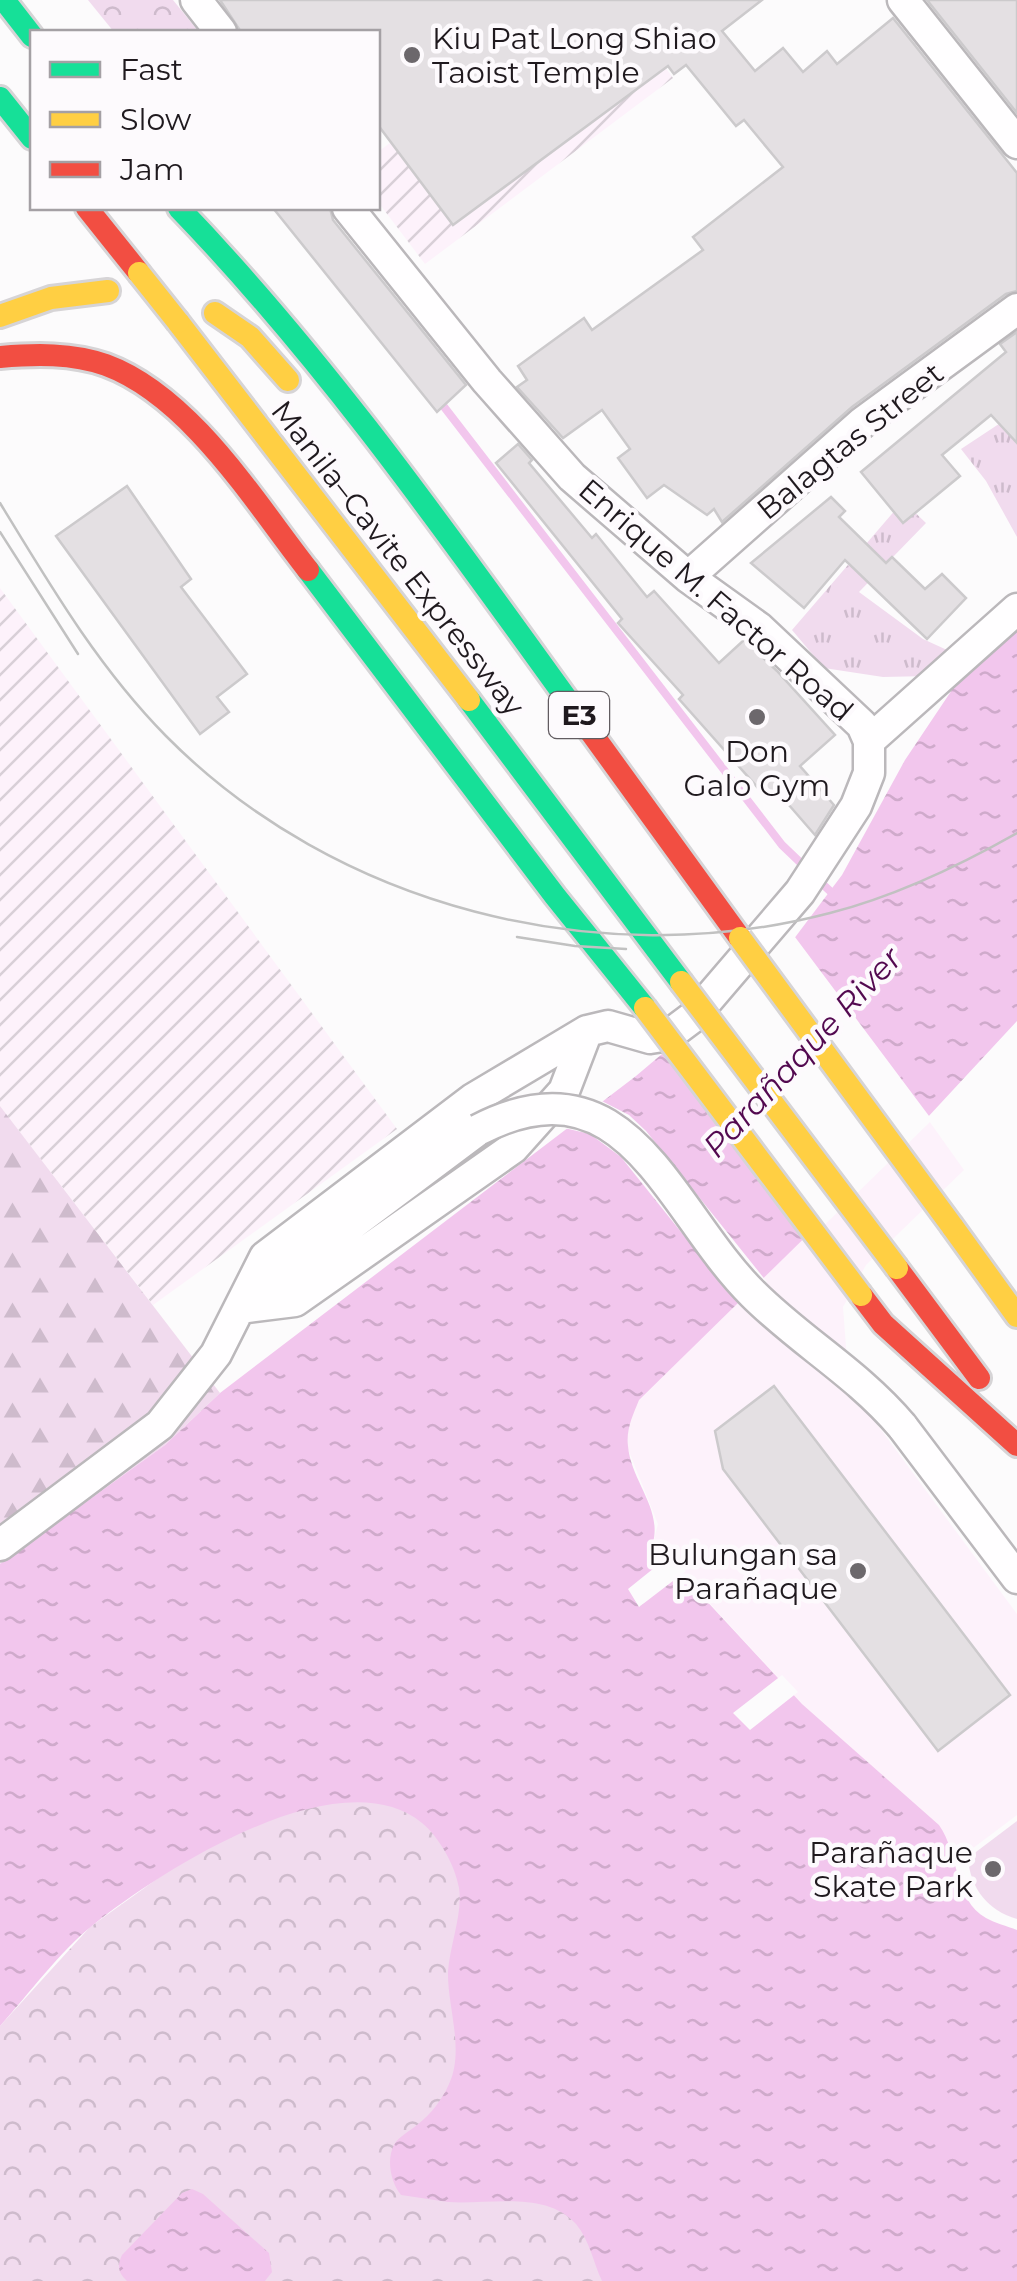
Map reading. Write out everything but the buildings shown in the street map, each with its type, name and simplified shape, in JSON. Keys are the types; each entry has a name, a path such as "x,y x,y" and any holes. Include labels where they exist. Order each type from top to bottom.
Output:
{"highway":[{"path":"4,0 30,33"},
{"path":"0,98 30,136"},
{"name":"Manila–Cavite Expressway","path":"89,210 506,748 1017,1429"},
{"name":"Manila–Cavite Expressway","path":"180,210 250,282 417,493 1017,1316"},
{"path":"0,316 52,298 108,290"},
{"path":"216,313 250,337 299,395"},
{"path":"0,356 42,353 104,364 137,380 190,420 554,896 645,1008 882,1324 1017,1445"},
{"path":"540,701 740,938"}],"street":[{"path":"196,0 219,30"},
{"path":"903,0 1017,142"},
{"name":"Enrique M. Factor Road","path":"350,210 487,380 572,477 688,577 759,628 862,725 870,741 869,773 835,842 800,892 693,1017 668,1035 650,1038 608,1026 587,1031"},
{"name":"Balagtas Street","path":"688,577 863,422 1017,309"},
{"path":"870,741 1017,609"},
{"path":"240,1308 296,1301 513,1148 564,1091 587,1031"},
{"path":"0,1546 160,1424 199,1378 266,1256 473,1099 587,1031"},
{"path":"240,1308 478,1130 519,1111 541,1108 580,1112 618,1130 652,1165 740,1280 775,1314 861,1381 902,1426 1017,1578"}],"shaded area":[{"path":"578,0 616,0 673,78 425,264 380,205 380,150"},
{"path":"0,588 397,1129 153,1305 0,1106"},
{"path":"927,1118 964,1170 866,1265 843,1307 847,1360 862,1404 1017,1614 1017,1815 956,1861 939,1825 802,1704 664,1558 653,1543 658,1524 628,1449 628,1427 638,1400"}],"green space":[{"path":"88,0 173,0 197,30 112,30"},
{"path":"1017,412 1017,537 986,481 961,449"},
{"path":"903,501 926,523 859,592 923,639 958,655 929,676 883,677 824,668 792,630"},
{"path":"0,1106 220,1393 165,1445 0,1564"},
{"path":"362,1732 1017,2281 0,2281 0,2026 90,1927"},
{"name":"Parañaque Skate Park","path":"1017,1821 1017,1919 997,1910 982,1897 972,1879 968,1858"}],"water":[{"name":"Parañaque River","path":"1017,620 1017,1021 927,1118 639,1400 628,1440 630,1459 653,1518 653,1543 802,1704 939,1825 962,1888 976,1910 1017,1930 1017,2281 602,2281 581,2231 564,2213 516,2201 448,2202 401,2195 391,2171 394,2145 436,2106 454,2071 448,1971 460,1897 454,1870 434,1836 422,1823 387,1806 345,1803 299,1811 204,1852 161,1877 81,1935 0,2026 0,1564 165,1445 220,1393 636,1076 787,948 842,875 905,760 970,663"},
{"path":"192,2189 203,2194 269,2253 272,2272 265,2281 124,2278 119,2269 122,2255 182,2193"}],"pier":[{"path":"792,933 932,1120 806,1243 661,1049"},
{"path":"598,1099 629,1115 646,1131 767,1282 741,1307 621,1157 590,1134 560,1127"},
{"path":"669,1556 686,1571 639,1607 628,1589"},
{"path":"782,1675 798,1692 750,1730 733,1713"}],"waterway":[{"path":"438,399 782,845 805,867"},
{"path":"815,877 830,891"}],"tram line":[{"path":"0,503 76,624 118,682 166,736 234,795 308,844 389,883 474,912 563,929 652,935 742,930 830,913 879,898 949,869 1017,833"},
{"path":"0,532 78,654"},
{"path":"517,937 626,949"}],"traffic: fast":[{"path":"4,0 30,33"},
{"path":"0,98 30,136"},
{"path":"181,210 236,269 342,397 590,731"},
{"path":"308,570 555,896 645,1008"},
{"path":"469,700 681,982"}],"traffic: slow":[{"path":"139,273 178,322"},
{"path":"0,316 51,298 108,291"},
{"path":"215,313 250,337 288,380"},
{"path":"178,322 469,700"},
{"path":"740,938 952,1226"},
{"path":"681,982 897,1268"},
{"path":"645,1008 861,1295"},
{"path":"952,1226 1017,1316"}],"traffic: jam":[{"path":"89,210 139,273"},
{"path":"0,357 80,358 137,380 193,425 243,483 308,570"},
{"path":"590,731 740,938"},
{"path":"897,1268 979,1378"},
{"path":"861,1295 883,1324 1017,1445"}],"place":[{"name":"Kiu Pat Long Shiao Taoist Temple","path":"412,55"},
{"name":"Don Galo Gym","path":"757,717"},
{"name":"Bulungan sa Parañaque","path":"858,1571"},
{"name":"Parañaque Skate Park","path":"993,1869"}]}
